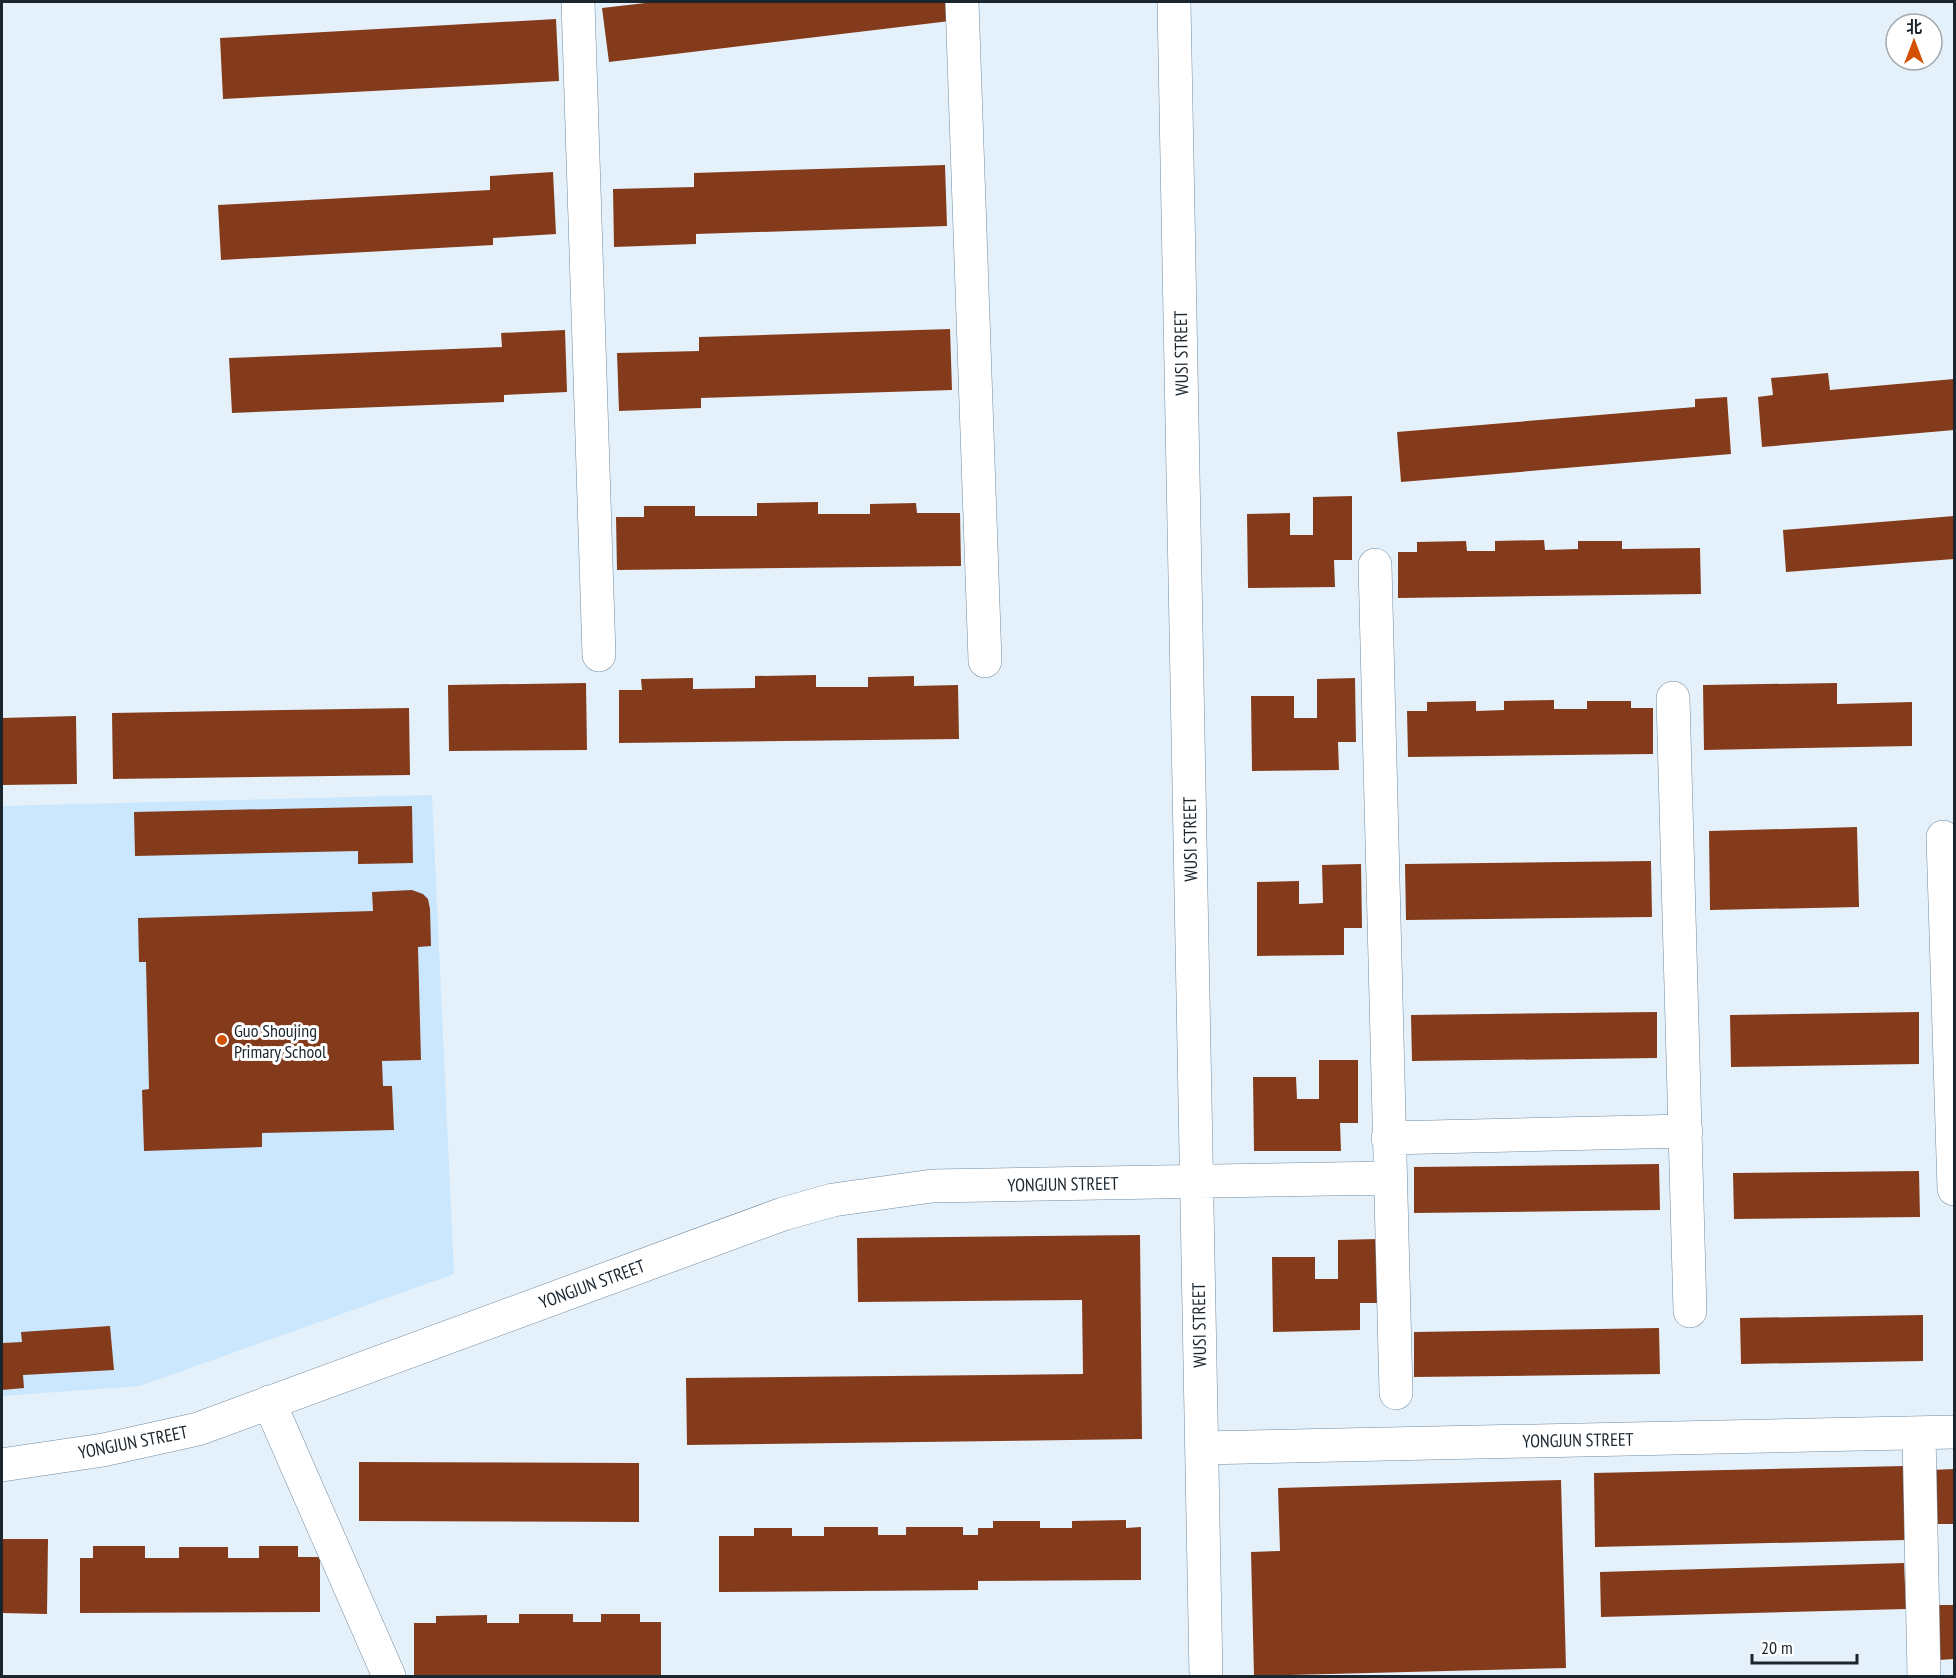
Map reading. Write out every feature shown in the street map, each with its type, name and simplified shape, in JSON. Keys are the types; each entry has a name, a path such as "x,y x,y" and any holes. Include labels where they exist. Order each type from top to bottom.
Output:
{"street":[{"path":"578,2 599,655"},
{"path":"962,2 986,661"},
{"name":"WUSI STREET","path":"1174,2 1206,1677"},
{"path":"1375,565 1396,1393"},
{"path":"1673,698 1690,1311"},
{"path":"1943,837 1954,1190"},
{"path":"1388,1138 1686,1131"},
{"name":"YONGJUN STREET","path":"2,1465 103,1449 198,1428 783,1214 832,1200 932,1186 1390,1178"},
{"path":"268,1402 389,1677"},
{"name":"YONGJUN STREET","path":"1202,1448 1954,1432"},
{"path":"1919,1433 1923,1677"}],"shaded area":[{"name":"Guo Shoujing Primary School","path":"432,795 454,1274 140,1386 2,1396 2,806"}],"building":[{"path":"654,2 948,2 950,21 609,62 602,8"},
{"path":"556,19 559,81 223,99 220,38"},
{"path":"945,165 947,226 696,234 696,244 614,247 613,189 694,187 694,173"},
{"path":"553,172 556,234 493,238 493,245 221,260 218,205 490,190 490,176"},
{"path":"950,329 952,390 701,398 701,408 619,411 617,353 699,351 699,337"},
{"path":"565,330 567,392 504,395 504,402 232,413 229,358 502,347 501,333"},
{"path":"1828,373 1830,390 1954,379 1954,430 1762,447 1758,397 1773,395 1771,378"},
{"path":"1727,397 1731,454 1401,482 1397,432 1695,407 1695,399"},
{"path":"1352,496 1352,560 1334,560 1335,587 1248,588 1247,514 1290,513 1290,535 1313,535 1313,497"},
{"path":"818,502 818,514 870,514 870,504 916,503 917,513 960,513 961,566 617,570 616,517 644,517 644,506 695,506 695,516 757,516 757,503"},
{"path":"1954,516 1954,559 1786,572 1783,530"},
{"path":"1544,540 1545,550 1578,549 1578,541 1622,541 1622,549 1700,548 1701,594 1398,598 1398,552 1417,552 1417,542 1466,541 1467,551 1495,551 1495,541"},
{"path":"816,675 816,687 868,687 868,677 914,676 914,686 958,685 959,739 619,743 619,690 642,690 641,679 693,678 693,689 755,688 755,676"},
{"path":"1355,678 1356,742 1338,742 1339,770 1252,771 1251,696 1294,696 1294,718 1317,718 1317,679"},
{"path":"586,683 587,750 449,751 448,685"},
{"path":"1837,683 1837,704 1912,702 1912,746 1704,750 1703,685"},
{"path":"1554,700 1554,709 1587,709 1587,701 1631,701 1631,708 1653,708 1653,754 1408,757 1407,711 1427,711 1427,702 1476,701 1476,711 1504,710 1504,701"},
{"path":"409,708 410,775 113,779 112,713"},
{"path":"76,716 77,784 2,785 2,718"},
{"path":"412,806 413,863 358,864 358,851 135,856 134,812"},
{"path":"1857,827 1859,907 1710,910 1709,831"},
{"path":"1651,861 1652,917 1406,920 1405,864"},
{"path":"1361,864 1362,928 1344,928 1344,955 1257,956 1257,882 1299,881 1299,904 1323,903 1322,865"},
{"path":"412,890 423,894 428,899 431,946 418,947 421,1060 382,1061 383,1086 392,1086 394,1130 262,1133 262,1147 144,1151 142,1090 149,1089 146,962 139,962 138,918 373,911 372,892"},
{"path":"1657,1012 1657,1058 1412,1061 1411,1015"},
{"path":"1919,1012 1919,1064 1731,1067 1730,1015"},
{"path":"1319,1060 1358,1060 1358,1123 1340,1123 1341,1151 1254,1151 1253,1077 1296,1077 1297,1099 1319,1099"},
{"path":"1659,1164 1660,1210 1414,1213 1414,1167"},
{"path":"1919,1171 1920,1217 1734,1219 1733,1173"},
{"path":"1140,1235 1142,1439 687,1445 686,1378 1083,1374 1082,1300 858,1302 857,1238"},
{"path":"1377,1239 1377,1303 1360,1303 1360,1330 1273,1332 1272,1257 1315,1257 1315,1279 1338,1279 1338,1240"},
{"path":"1923,1315 1923,1361 1741,1364 1740,1318"},
{"path":"110,1326 114,1370 23,1375 24,1388 2,1390 2,1343 22,1342 21,1332"},
{"path":"1659,1328 1660,1374 1414,1377 1414,1332"},
{"path":"359,1462 639,1463 639,1522 359,1521"},
{"path":"1905,1466 1906,1540 1595,1547 1594,1473"},
{"path":"1954,1469 1954,1524 1933,1524 1931,1470"},
{"path":"1561,1480 1566,1668 1254,1676 1251,1552 1280,1551 1278,1488"},
{"path":"1126,1520 1126,1528 1141,1527 1141,1580 978,1581 978,1590 719,1592 719,1536 754,1536 754,1528 792,1528 792,1536 824,1536 824,1527 878,1527 878,1535 906,1535 906,1527 963,1527 963,1535 978,1535 978,1528 993,1528 993,1521 1040,1521 1040,1528 1072,1528 1072,1521"},
{"path":"2,1539 48,1539 47,1614 2,1613"},
{"path":"93,1546 145,1546 145,1558 179,1558 179,1547 228,1547 228,1558 259,1558 259,1546 298,1546 298,1557 320,1557 320,1612 80,1613 80,1558 93,1558"},
{"path":"1904,1563 1906,1609 1601,1617 1600,1572"},
{"path":"1937,1605 1954,1605 1954,1659 1939,1660"},
{"path":"519,1614 573,1614 573,1622 601,1622 601,1614 640,1614 640,1622 661,1622 661,1676 414,1676 414,1623 436,1623 436,1616 487,1615 487,1623 519,1623"}],"place":[{"name":"Guo Shoujing Primary School","path":"222,1040"}]}
